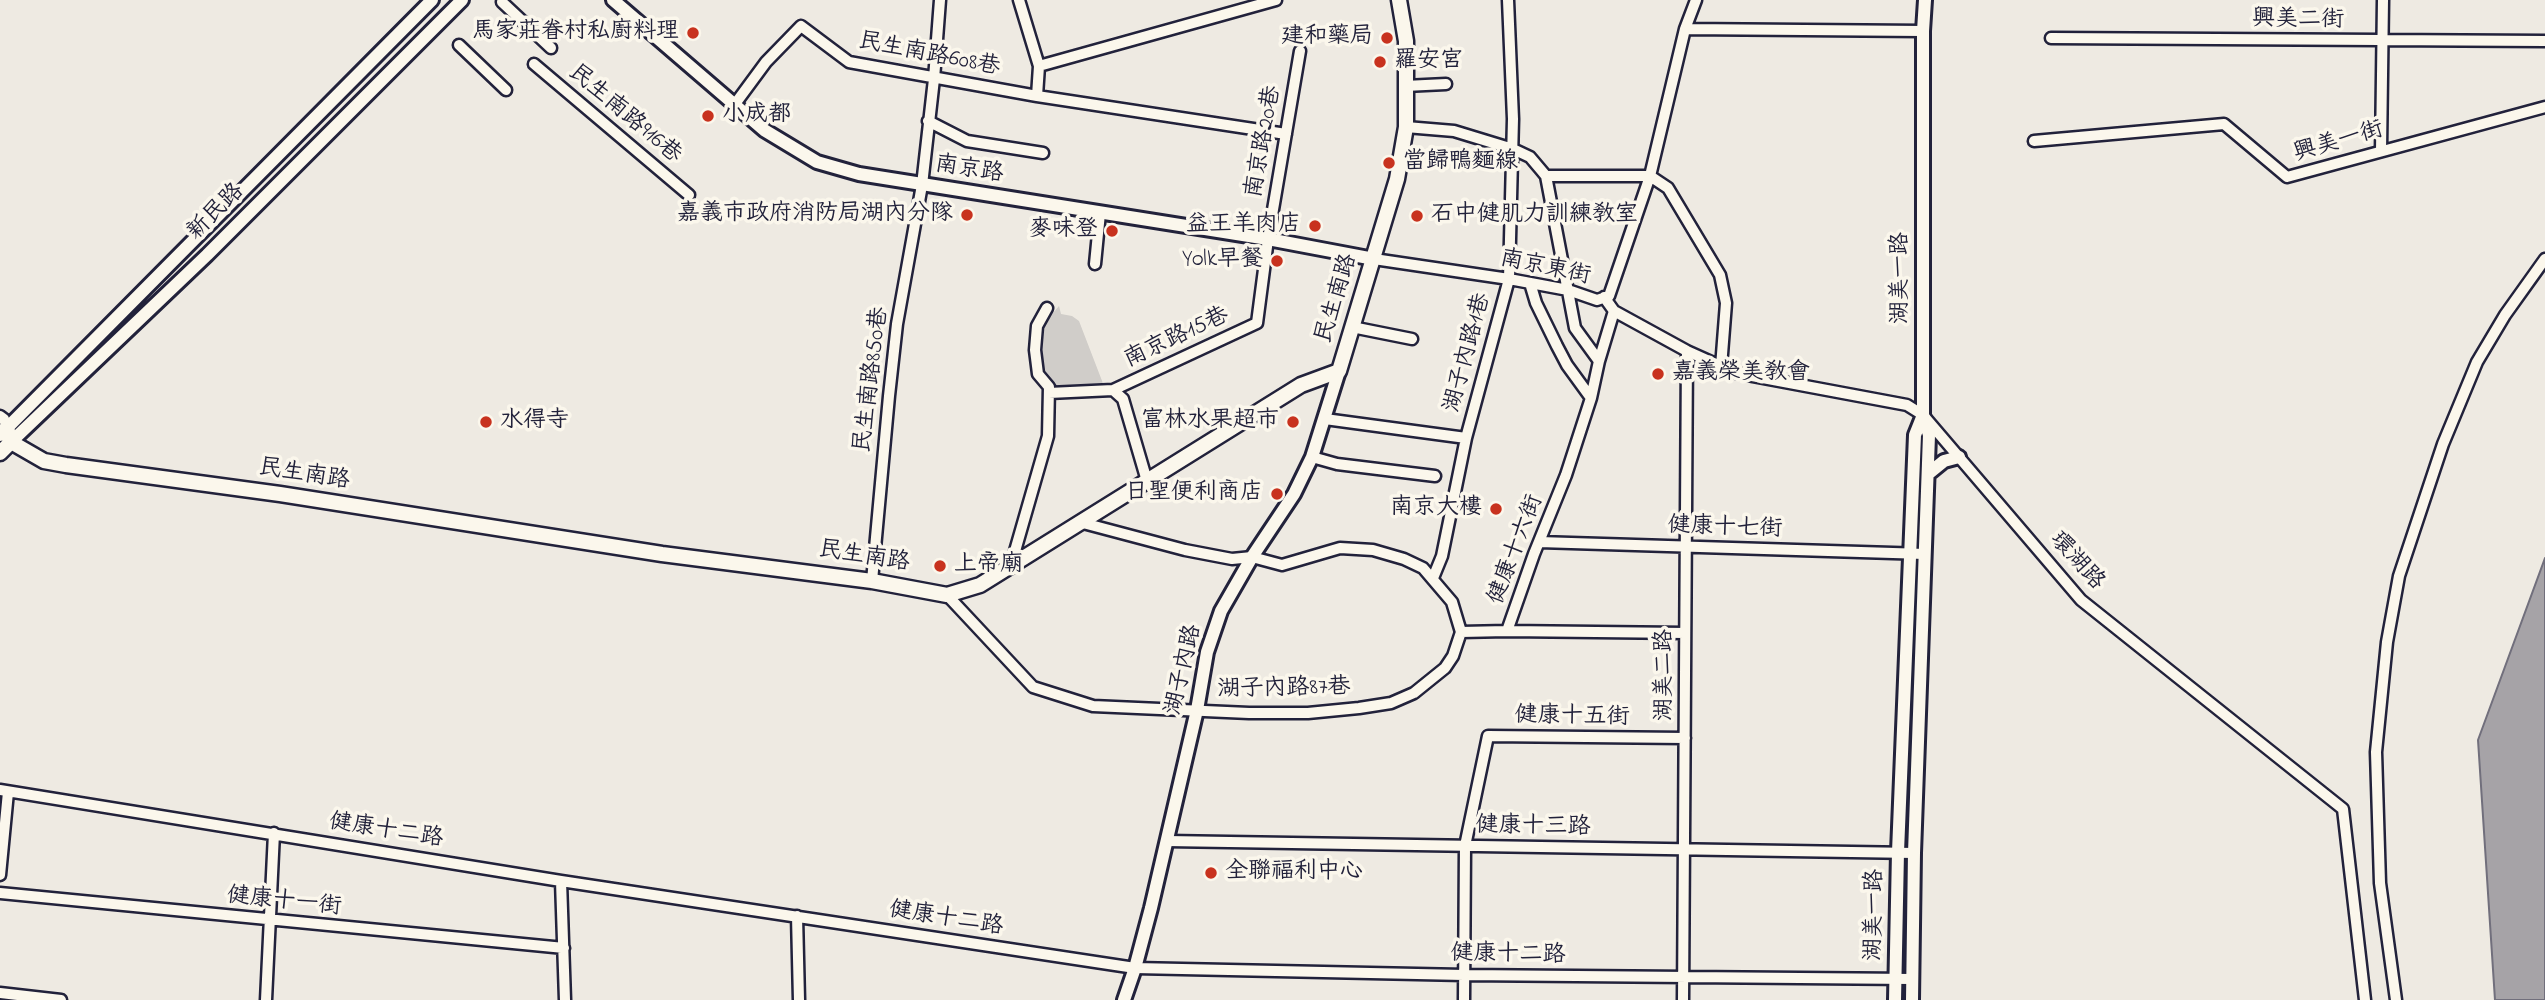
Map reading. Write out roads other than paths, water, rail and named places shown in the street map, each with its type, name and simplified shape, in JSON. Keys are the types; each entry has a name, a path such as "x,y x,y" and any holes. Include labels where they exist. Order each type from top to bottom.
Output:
{"main road":[{"name":"民生南路","path":"4,430 44,461 66,465 268,493 662,554 872,581 947,595 980,585 1301,385 1339,370 1397,179 1406,127 1406,41 1399,0"},
{"name":"新民路","path":"0,453 4,430"}],"street":[{"name":"新民路","path":"4,430 432,0"},
{"name":"新民路","path":"4,430 207,255 463,0"},
{"name":"南京路","path":"613,0 764,130 817,162 859,174 922,185 1374,258"},
{"name":"民生南路850巷","path":"872,581 877,502 897,324 922,185 940,0"},
{"path":"1019,0 1039,66 1037,96"},
{"path":"1039,66 1276,0"},
{"name":"湖子內路1巷","path":"1433,578 1442,556 1466,438 1509,279 1513,76 1508,0"},
{"name":"南京東街","path":"1374,258 1568,290 1597,300 1609,296 1650,176 1685,29 1696,0"},
{"name":"湖美一路","path":"1895,1000 1898,852 1915,435 1923,415 1925,0"},
{"path":"2381,151 2383,0"},
{"path":"502,2 551,48"},
{"name":"民生南路608巷","path":"735,104 766,62 800,26 849,62 1037,96 1286,134"},
{"path":"1685,29 1923,31"},
{"name":"興美二街","path":"2051,38 2545,41"},
{"path":"459,44 506,90"},
{"name":"南京路20巷","path":"1268,239 1300,51"},
{"name":"民生南路916巷","path":"534,64 688,195"},
{"path":"1405,86 1446,85"},
{"name":"興美一街","path":"2034,141 2224,124 2287,177 2545,107"},
{"path":"928,121 967,141 1043,153"},
{"path":"1406,127 1454,131 1513,149 1530,157 1546,176 1575,328 1599,361"},
{"path":"1546,176 1650,176 1668,188 1720,275 1726,303 1721,367"},
{"path":"1095,264 1100,213"},
{"name":"南京路15巷","path":"1049,393 1113,390 1257,323 1268,239"},
{"path":"2396,1000 2380,883 2376,752 2388,642 2399,576 2443,444 2477,362 2505,315 2545,258"},
{"path":"1530,283 1536,303 1567,365 1591,398"},
{"name":"環湖路","path":"1604,297 1614,311 1687,351 1735,373 1907,405 1923,415 2081,600 2343,809 2365,1000"},
{"path":"1016,565 1013,558 1048,436 1049,387 1038,374 1035,350 1037,326 1047,308"},
{"name":"健康十六街","path":"1614,311 1591,398 1561,488 1507,631 1685,633"},
{"path":"1352,327 1412,339"},
{"name":"湖美二路","path":"1683,1000 1687,351"},
{"name":"湖子內路","path":"1124,1000 1135,968 1167,841 1197,710 1207,652 1221,611 1252,557 1294,494 1312,457 1339,370"},
{"name":"南京路15巷","path":"1113,390 1123,399 1147,481"},
{"path":"1912,1000 1914,853 1929,435 1923,415"},
{"name":"湖子內路1巷","path":"1325,419 1466,438"},
{"path":"1312,457 1337,464 1435,476"},
{"path":"1928,474 1944,461 1959,457"},
{"path":"1083,523 1185,550 1232,559 1252,557 1282,565 1340,548 1373,550 1423,568 1452,602 1461,632 1507,631"},
{"name":"健康十七街","path":"1539,542 1910,554"},
{"path":"1910,554 1925,554"},
{"name":"湖子內路87巷","path":"947,595 1033,687 1093,706 1308,713 1359,709 1391,703 1414,693 1445,668 1453,656 1461,632"},
{"name":"健康十五街","path":"1465,845 1488,736 1685,738"},
{"path":"0,875 4,791"},
{"name":"健康十二路","path":"4,791 561,881 1135,968 1683,978 1895,978"},
{"path":"266,1000 274,833"},
{"name":"健康十三路","path":"1167,841 1898,852"},
{"path":"1464,1000 1465,845"},
{"name":"湖美一路","path":"1898,852 1914,853"},
{"path":"561,881 565,1000"},
{"name":"健康十一街","path":"0,893 564,948"},
{"path":"797,916 799,1000"},
{"name":"湖美一路","path":"1895,978 1912,979"},
{"path":"0,993 61,1000"}],"place":[{"name":"馬家莊眷村私廚料理","path":"693,33"},
{"name":"建和藥局","path":"1387,38"},
{"name":"羅安宮","path":"1380,62"},
{"name":"小成都","path":"708,116"},
{"name":"當歸鴨麵線","path":"1389,163"},
{"name":"嘉義市政府消防局湖內分隊","path":"967,215"},
{"name":"石中健肌力訓練教室","path":"1417,216"},
{"name":"益王羊肉店","path":"1315,226"},
{"name":"麥味登","path":"1112,231"},
{"name":"Yolk早餐","path":"1277,261"},
{"name":"嘉義榮美教會","path":"1658,374"},
{"name":"水得寺","path":"486,422"},
{"name":"富林水果超市","path":"1293,422"},
{"name":"日聖便利商店","path":"1277,494"},
{"name":"南京大樓","path":"1496,509"},
{"name":"上帝廟","path":"940,566"},
{"name":"全聯福利中心","path":"1211,873"}]}
